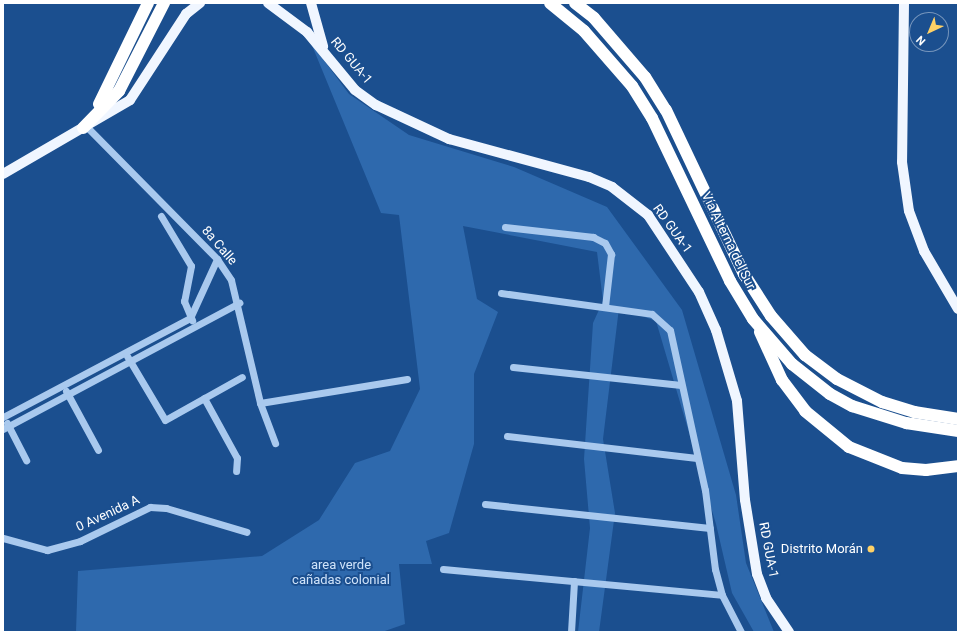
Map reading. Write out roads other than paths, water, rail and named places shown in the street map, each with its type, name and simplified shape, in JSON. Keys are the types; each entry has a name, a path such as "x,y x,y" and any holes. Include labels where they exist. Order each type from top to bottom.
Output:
{"highway":[{"path":"87,125 110,86 148,3"},
{"path":"87,125 118,91 164,3"},
{"path":"87,125 121,92 171,3"},
{"name":"Vía Alterna del Sur","path":"550,3 584,31 632,86 652,118 730,281 754,319 792,364 830,394 874,415 958,431"},
{"name":"Vía Alterna del Sur","path":"575,3 599,24 645,77 666,110 744,274 771,316 805,354 837,379 882,402 914,412 958,419"},
{"path":"754,319 782,380 805,412 825,431 874,460 902,468 926,470 958,466"}],"main road":[{"path":"3,174 130,100 186,14 200,3"},
{"name":"RD GUA-1","path":"268,3 290,17 325,49 355,90 399,118 472,146 589,177 612,187 648,215 699,292 716,330 737,401 745,500 757,574 766,598 789,632"},
{"path":"311,3 325,49"},
{"path":"904,3 902,162 909,211 924,251 958,309"}],"street":[{"name":"8a Calle","path":"87,125 217,259 231,280 239,303 260,403 275,443"},
{"path":"161,216 191,266 184,301 190,318 196,324"},
{"path":"505,227 593,237 605,243 610,254 605,307"},
{"path":"26,460 6,427 3,417 190,318 217,259"},
{"path":"501,293 652,314 662,321 672,338 698,458 722,595 741,632"},
{"path":"6,427 196,324 239,303"},
{"path":"125,352 162,419 242,377"},
{"path":"512,367 681,385"},
{"path":"260,403 407,379"},
{"path":"63,385 98,450"},
{"path":"204,398 236,458 236,471"},
{"path":"507,436 698,458"},
{"path":"485,504 710,528"},
{"name":"0 Avenida A","path":"3,538 53,549 80,540 150,507 166,508 247,532"},
{"path":"443,569 574,580 722,595"},
{"path":"571,632 574,580"}],"place":[{"name":"Distrito Morán","path":"871,549"}],"park label":[{"name":"area verde cañadas colonial","path":"341,574"}]}
